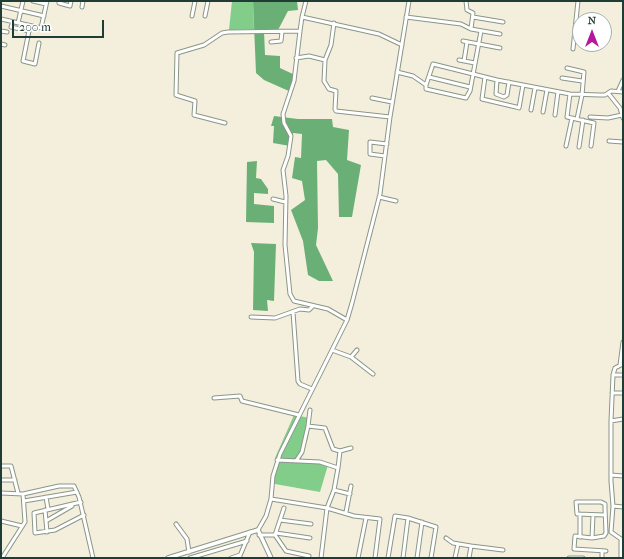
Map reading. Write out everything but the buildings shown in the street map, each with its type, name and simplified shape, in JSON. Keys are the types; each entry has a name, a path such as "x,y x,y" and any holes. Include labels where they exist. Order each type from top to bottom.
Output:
{"street":[{"path":"18,23 23,1"},
{"path":"1,19 41,28 47,3 32,1"},
{"path":"60,1 59,3 70,6 72,1"},
{"path":"82,7 83,1"},
{"path":"192,16 195,1"},
{"path":"205,16 208,1"},
{"path":"306,1 302,17 294,81 283,114 284,123 291,136 288,156 283,170 285,245 290,294 294,301 328,309 347,320"},
{"path":"190,558 249,537 258,530 266,516 271,499 273,476 277,460 347,320 366,252 379,197 392,102 409,1"},
{"path":"466,1 467,10 473,13 471,29"},
{"path":"577,12 578,1"},
{"path":"1,6 44,16"},
{"path":"302,17 378,34 402,45"},
{"path":"406,17 461,24 471,29 500,34"},
{"path":"473,17 503,22"},
{"path":"12,22 11,27 29,31"},
{"path":"334,23 331,45 325,60 324,81 330,89 336,91 336,111 390,117"},
{"path":"30,26 23,61 35,64 39,43"},
{"path":"1,31 7,32"},
{"path":"224,122 194,115 196,101 176,95 177,53 204,45 222,33 300,31"},
{"path":"397,72 413,76 426,85 426,89 464,98 468,95 481,31"},
{"path":"271,42 281,41 282,32"},
{"path":"463,41 500,48"},
{"path":"464,61 468,42"},
{"path":"296,58 309,56 325,60"},
{"path":"459,60 475,63"},
{"path":"426,85 432,64 523,86 570,94 605,95 618,91 623,92"},
{"path":"568,68 583,71 582,95 577,119"},
{"path":"429,77 470,86"},
{"path":"485,77 482,99 519,108 523,86"},
{"path":"562,78 582,82"},
{"path":"497,80 496,94 504,97 507,94 508,82"},
{"path":"618,91 623,81"},
{"path":"531,110 535,88"},
{"path":"543,112 546,90"},
{"path":"555,115 558,92"},
{"path":"590,117 608,118 622,116 620,108 608,93"},
{"path":"570,94 567,117 592,122 594,124 591,146"},
{"path":"372,98 392,102"},
{"path":"566,146 572,118"},
{"path":"579,147 583,120"},
{"path":"609,141 623,142"},
{"path":"385,156 370,154 370,142 387,144"},
{"path":"379,197 396,201"},
{"path":"273,199 285,202"},
{"path":"251,317 275,318 280,315 288,315 300,309 309,310 313,306"},
{"path":"293,312 298,381 300,384 312,389"},
{"path":"611,532 613,506 611,475 611,421 613,375 615,368 622,365 623,342"},
{"path":"332,350 351,357 372,374"},
{"path":"351,357 357,350"},
{"path":"613,375 623,375"},
{"path":"612,393 623,393"},
{"path":"214,398 240,396 242,401 299,415"},
{"path":"296,461 302,452 310,410"},
{"path":"611,421 623,418"},
{"path":"308,426 325,428 333,449 340,451 351,448"},
{"path":"321,558 327,508 334,490 340,451"},
{"path":"277,460 320,462 338,468"},
{"path":"1,466 11,466 18,493"},
{"path":"611,475 623,476"},
{"path":"1,480 15,480"},
{"path":"1,493 23,494 70,485 74,486 81,502 93,558"},
{"path":"346,512 350,494 350,486"},
{"path":"334,490 350,494"},
{"path":"24,501 77,492"},
{"path":"2,558 25,520 23,494"},
{"path":"46,497 47,532"},
{"path":"271,499 327,508 346,512 354,516 380,520 375,558"},
{"path":"606,515 576,513 576,501 603,502 606,515 606,533"},
{"path":"81,502 46,509 33,514 35,533 47,532 59,528 84,515"},
{"path":"46,521 75,504"},
{"path":"613,506 623,507"},
{"path":"284,508 276,534 286,551 309,556"},
{"path":"580,514 580,537"},
{"path":"592,538 593,515"},
{"path":"388,558 394,517 408,518 437,528 431,558"},
{"path":"358,558 366,518"},
{"path":"403,558 408,518"},
{"path":"1,520 22,526"},
{"path":"280,520 311,524"},
{"path":"417,558 422,522"},
{"path":"176,524 187,539 189,552"},
{"path":"258,530 271,558"},
{"path":"602,558 604,551 575,550 574,536 592,538 604,536 606,533 611,532 621,539 621,558"},
{"path":"259,535 276,534 310,538"},
{"path":"168,558 189,552 204,553 249,537"},
{"path":"231,558 239,557 249,537"},
{"path":"446,538 458,544 503,550"},
{"path":"455,558 458,544"},
{"path":"469,558 471,546"},
{"path":"569,558 582,558"}],"green space":[{"path":"232,1 253,1 254,29 229,30"},
{"path":"253,1 297,1 298,10 288,11 278,30 264,31 265,55 280,56 280,68 295,75 291,92 264,80 256,73"},
{"path":"274,116 298,119 332,119 333,127 349,130 347,160 361,165 352,217 339,217 338,174 326,160 317,161 318,228 316,245 333,281 319,281 308,275 303,241 291,210 305,200 302,181 292,178 295,157 301,158 302,134 293,133 290,146 273,143 274,126 271,126"},
{"path":"257,161 256,178 261,179 268,189 268,194 254,193 254,204 274,206 274,223 246,222 247,162"},
{"path":"251,243 276,244 274,301 267,300 268,311 253,310 254,252"},
{"path":"294,415 310,418 308,438 299,460 328,465 320,492 275,484 275,458"}]}
